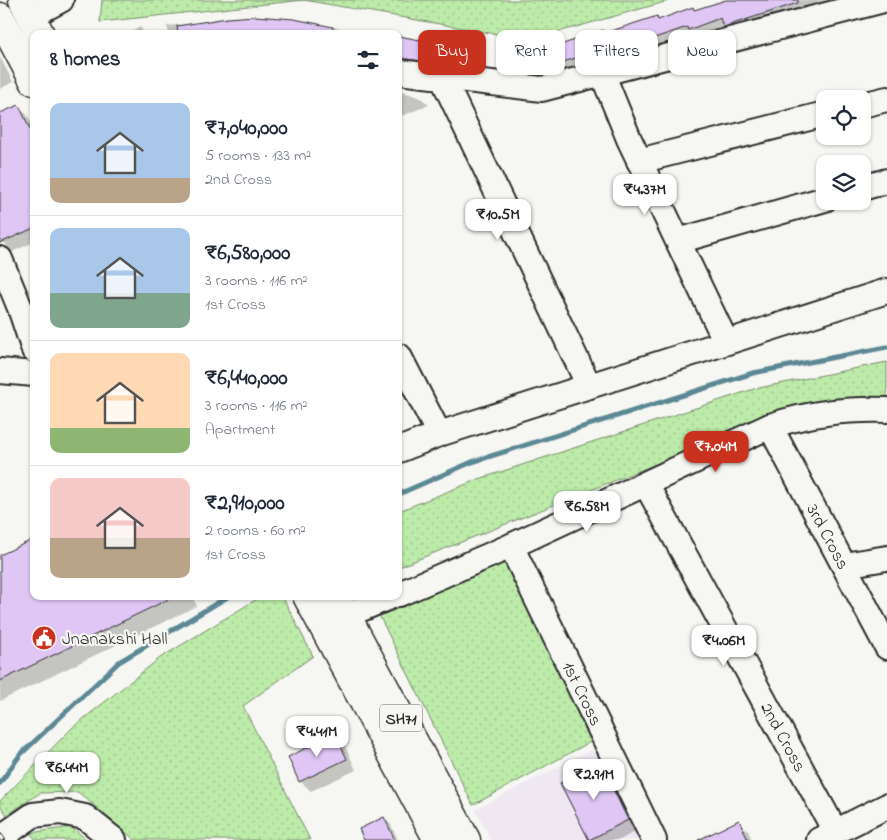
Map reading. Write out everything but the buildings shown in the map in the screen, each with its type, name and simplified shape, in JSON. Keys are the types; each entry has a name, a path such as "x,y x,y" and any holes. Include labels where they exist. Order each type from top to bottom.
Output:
{"main road":[{"path":"0,17 30,73"},
{"name":"SH71","path":"310,600 438,840"},
{"name":"SH71","path":"341,606 466,840"}],"street":[{"path":"31,17 61,0"},
{"path":"658,59 884,0"},
{"path":"402,72 443,79 542,89 594,75"},
{"path":"603,75 639,161 726,342"},
{"path":"443,79 588,386"},
{"path":"871,103 887,99"},
{"path":"639,161 816,116"},
{"path":"871,185 887,181"},
{"path":"678,242 816,202"},
{"path":"0,259 30,338"},
{"path":"402,449 439,434 887,291"},
{"path":"402,362 439,434"},
{"path":"0,371 30,374"},
{"path":"402,593 511,546 770,426 804,415 860,409 887,410"},
{"name":"3rd Cross","path":"770,426 887,647"},
{"name":"2nd Cross","path":"646,484 827,836"},
{"name":"1st Cross","path":"511,546 654,840"},
{"path":"844,565 887,558"},
{"path":"341,606 372,600"},
{"path":"827,836 887,806"},
{"path":"0,838 33,815 60,812 85,817 114,840"}],"shaded area":[{"path":"603,744 648,840 491,840 475,810"}],"green space":[{"path":"102,0 304,0 100,22"},
{"path":"304,0 672,0 565,30 496,30 496,34 486,32 486,30 474,30"},
{"path":"887,362 887,402 793,409 402,566 402,510 479,479 754,389"},
{"path":"504,559 594,740 473,805 378,613"},
{"path":"255,600 284,600 313,656 243,706 310,840 135,840 78,792 40,793 7,815 0,805 0,801 72,728 160,658"},
{"path":"71,827 87,840 36,840 30,833"}],"waterway":[{"path":"402,493 472,462 753,373 887,347"},
{"path":"0,783 20,755 119,662 222,600"}],"railway":[{"path":"0,836 3,840"}],"place":[{"name":"Jnanakshi Hall","path":"44,638"}]}
